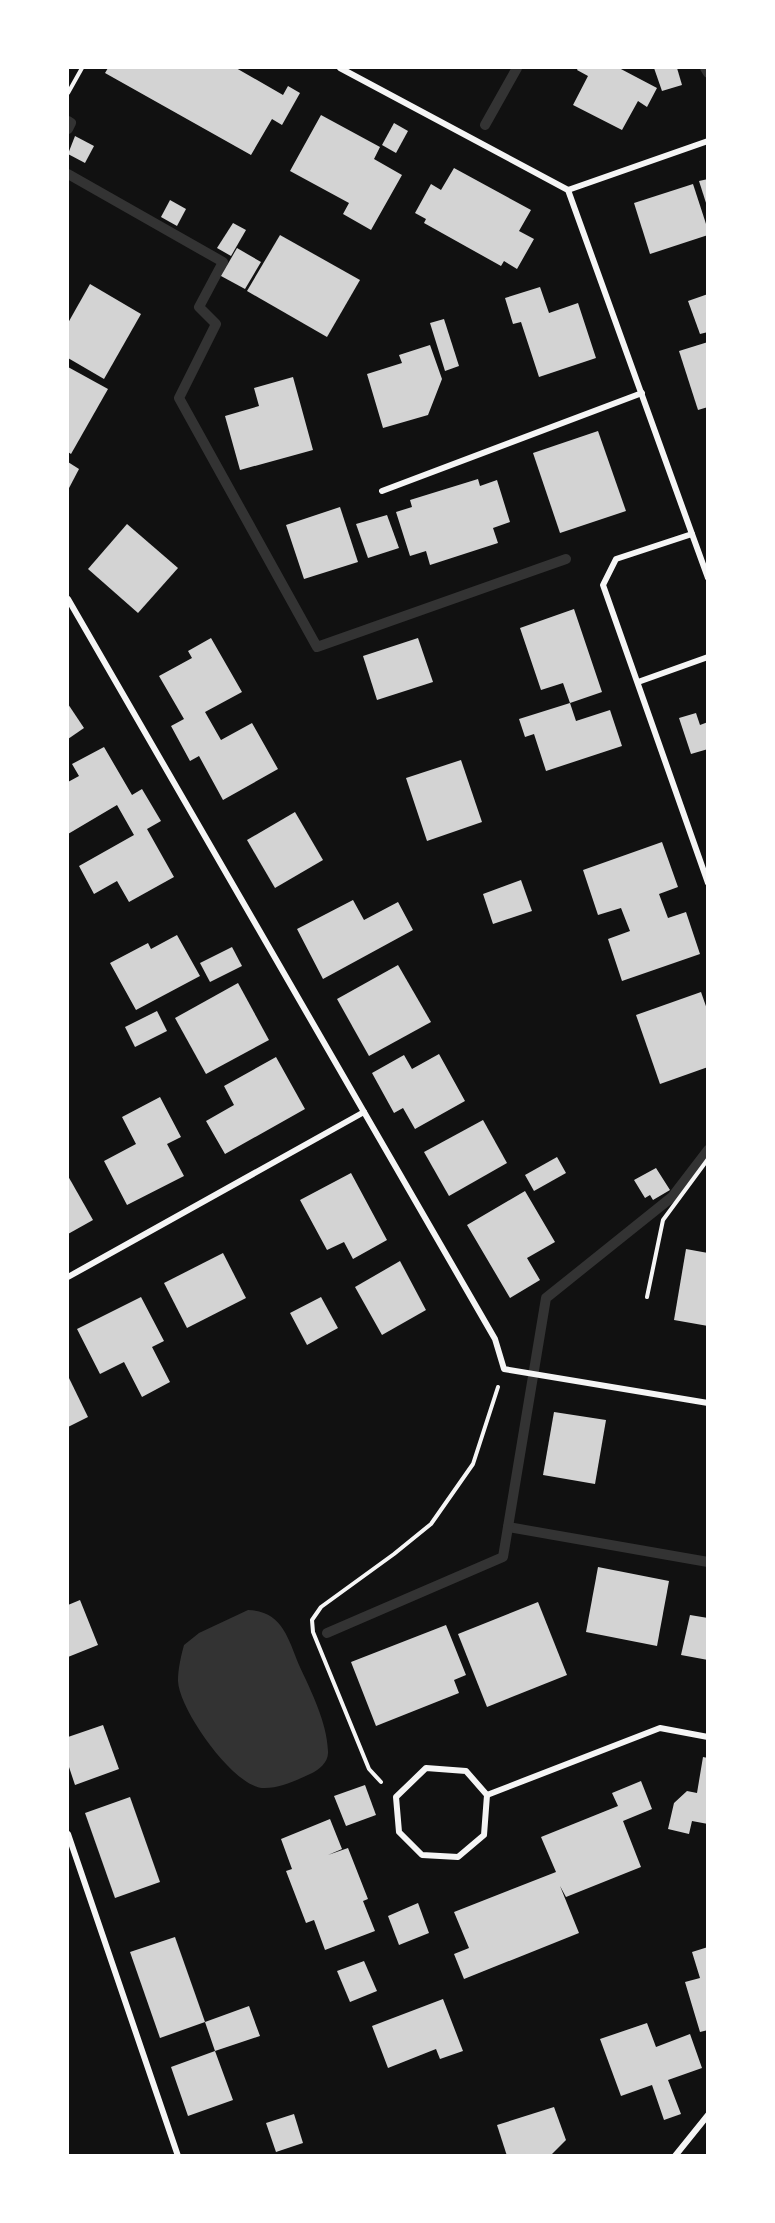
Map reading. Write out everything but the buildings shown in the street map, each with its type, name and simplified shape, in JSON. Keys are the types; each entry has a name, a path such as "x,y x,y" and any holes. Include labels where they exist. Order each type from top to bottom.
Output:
{"street":[{"path":"340,68 568,190 708,578"},
{"path":"568,190 708,141"},
{"path":"382,490 642,393"},
{"path":"692,534 616,559 603,585 708,883"},
{"path":"68,599 495,1339 504,1369 708,1402"},
{"path":"638,682 708,657"},
{"path":"68,1277 364,1112"},
{"path":"487,1796 660,1728 708,1737"},
{"path":"426,1768 466,1771 487,1796 484,1835 458,1857 422,1855 399,1832 396,1797 426,1768"},
{"path":"68,1834 178,2156"},
{"path":"675,2156 708,2115"}],"path":[{"path":"68,93 82,68"},
{"path":"647,1297 663,1220 708,1159"},
{"path":"396,1797 369,1769 313,1632 312,1620 321,1607 431,1524 472,1464 504,1369"}],"shaded area":[{"path":"248,1610 269,1615 287,1636 318,1707 327,1740 328,1755 320,1768 286,1784 274,1787 262,1788 250,1784 236,1774 223,1760 209,1744 187,1709 178,1681 184,1645 199,1633"}],"waterway":[{"path":"485,125 517,68"},
{"path":"705,68 708,73"},
{"path":"68,121 71,123 68,129"},
{"path":"68,174 223,262 199,307 216,324 179,398 317,647 566,559"},
{"path":"327,1633 503,1557 546,1298 672,1197 708,1150"},
{"path":"508,1527 708,1562"}]}
